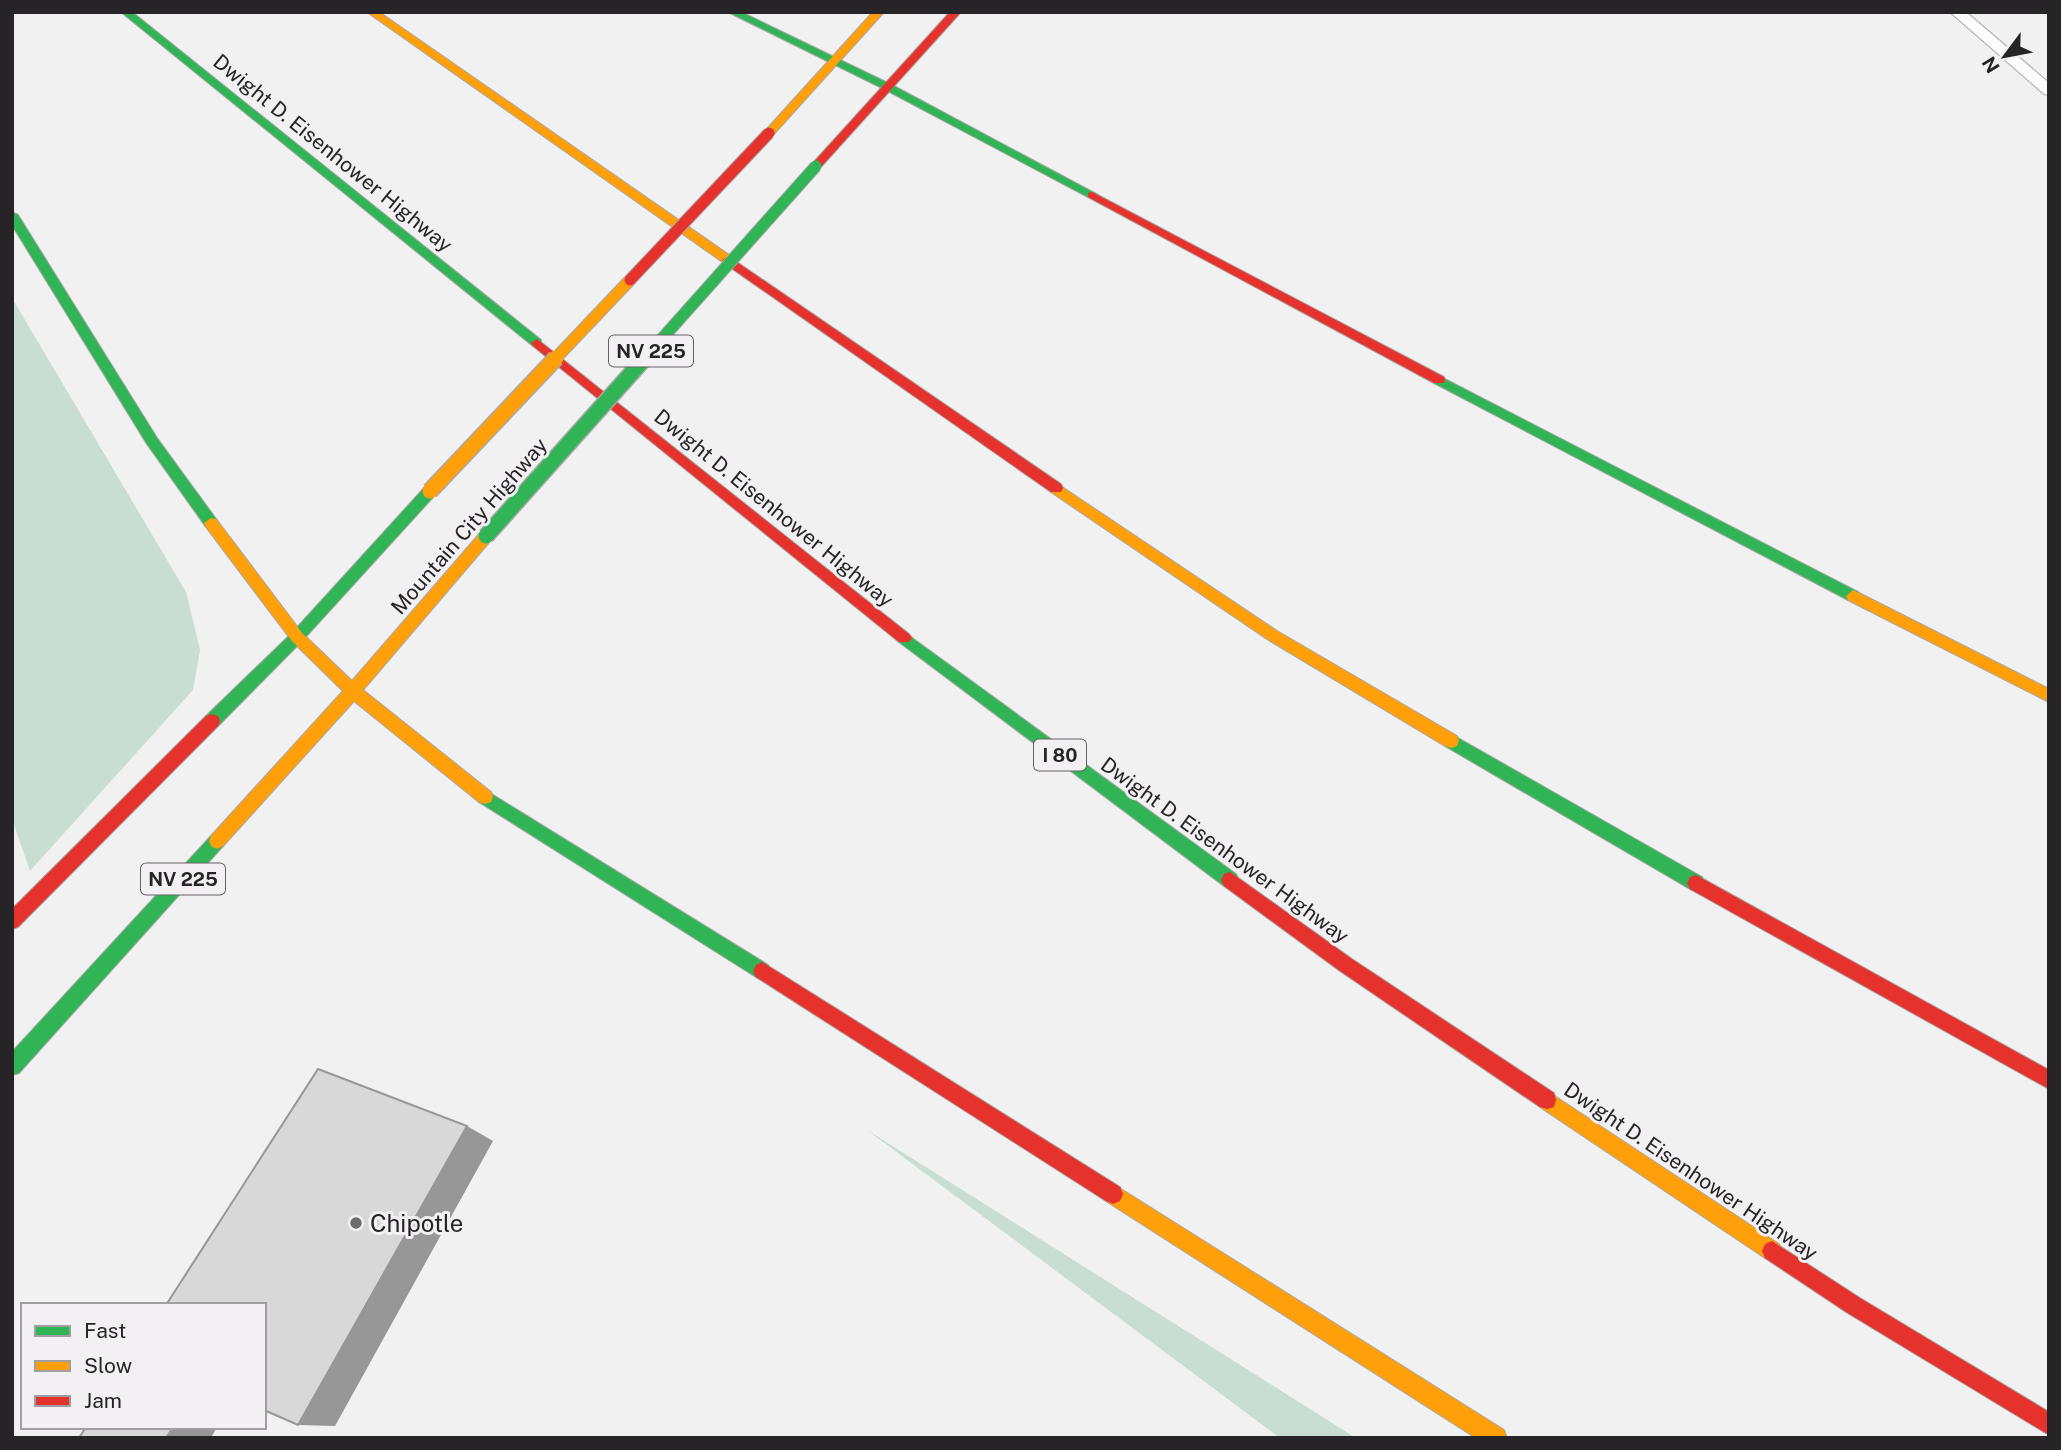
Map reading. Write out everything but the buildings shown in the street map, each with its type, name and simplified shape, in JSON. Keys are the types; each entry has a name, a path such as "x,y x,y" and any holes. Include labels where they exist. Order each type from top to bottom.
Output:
{"main road":[{"name":"Dwight D. Eisenhower Highway","path":"126,12 922,653 1245,891 1346,965 1853,1305 2049,1424"},
{"path":"372,12 1047,482 1272,635 1632,848 2049,1080"},
{"path":"733,12 888,87 1649,491 2049,696"},
{"name":"NV 225","path":"12,921 297,637 430,491 769,133 879,12"},
{"name":"Mountain City Highway","path":"12,1066 353,691 485,536 956,12"},
{"path":"12,215 152,441 234,556 297,637 353,691 491,802 850,1026 1496,1438"}],"lane":[{"path":"1957,12 2049,91"}],"green space":[{"path":"12,298 186,592 200,650 193,690 30,871 12,819"},
{"path":"867,1130 1356,1438 1280,1438"}],"traffic: fast":[{"path":"126,12 537,343"},
{"path":"733,12 888,87 1092,195"},
{"path":"486,536 816,166"},
{"path":"12,215 152,441 211,523"},
{"path":"1439,380 1853,596"},
{"path":"212,721 297,637 430,491"},
{"path":"904,638 1230,880"},
{"path":"1451,741 1696,883"},
{"path":"485,797 762,971"},
{"path":"12,1066 217,841"}],"traffic: slow":[{"path":"372,12 728,260"},
{"path":"769,133 879,12"},
{"path":"430,491 630,280"},
{"path":"1056,488 1272,635 1451,741"},
{"path":"211,523 297,637 353,691 485,797"},
{"path":"217,841 353,691 486,536"},
{"path":"1853,596 2049,696"},
{"path":"1547,1100 1772,1251"},
{"path":"1113,1194 1496,1438"}],"traffic: jam":[{"path":"816,166 956,12"},
{"path":"630,280 769,133"},
{"path":"1092,195 1439,380"},
{"path":"728,260 1056,488"},
{"path":"537,343 904,638"},
{"path":"12,921 212,721"},
{"path":"1230,880 1346,965 1547,1100"},
{"path":"1696,883 2049,1080"},
{"path":"762,971 1113,1194"},
{"path":"1772,1251 1853,1305 2049,1424"}],"place":[{"name":"Chipotle","path":"356,1223"}]}
